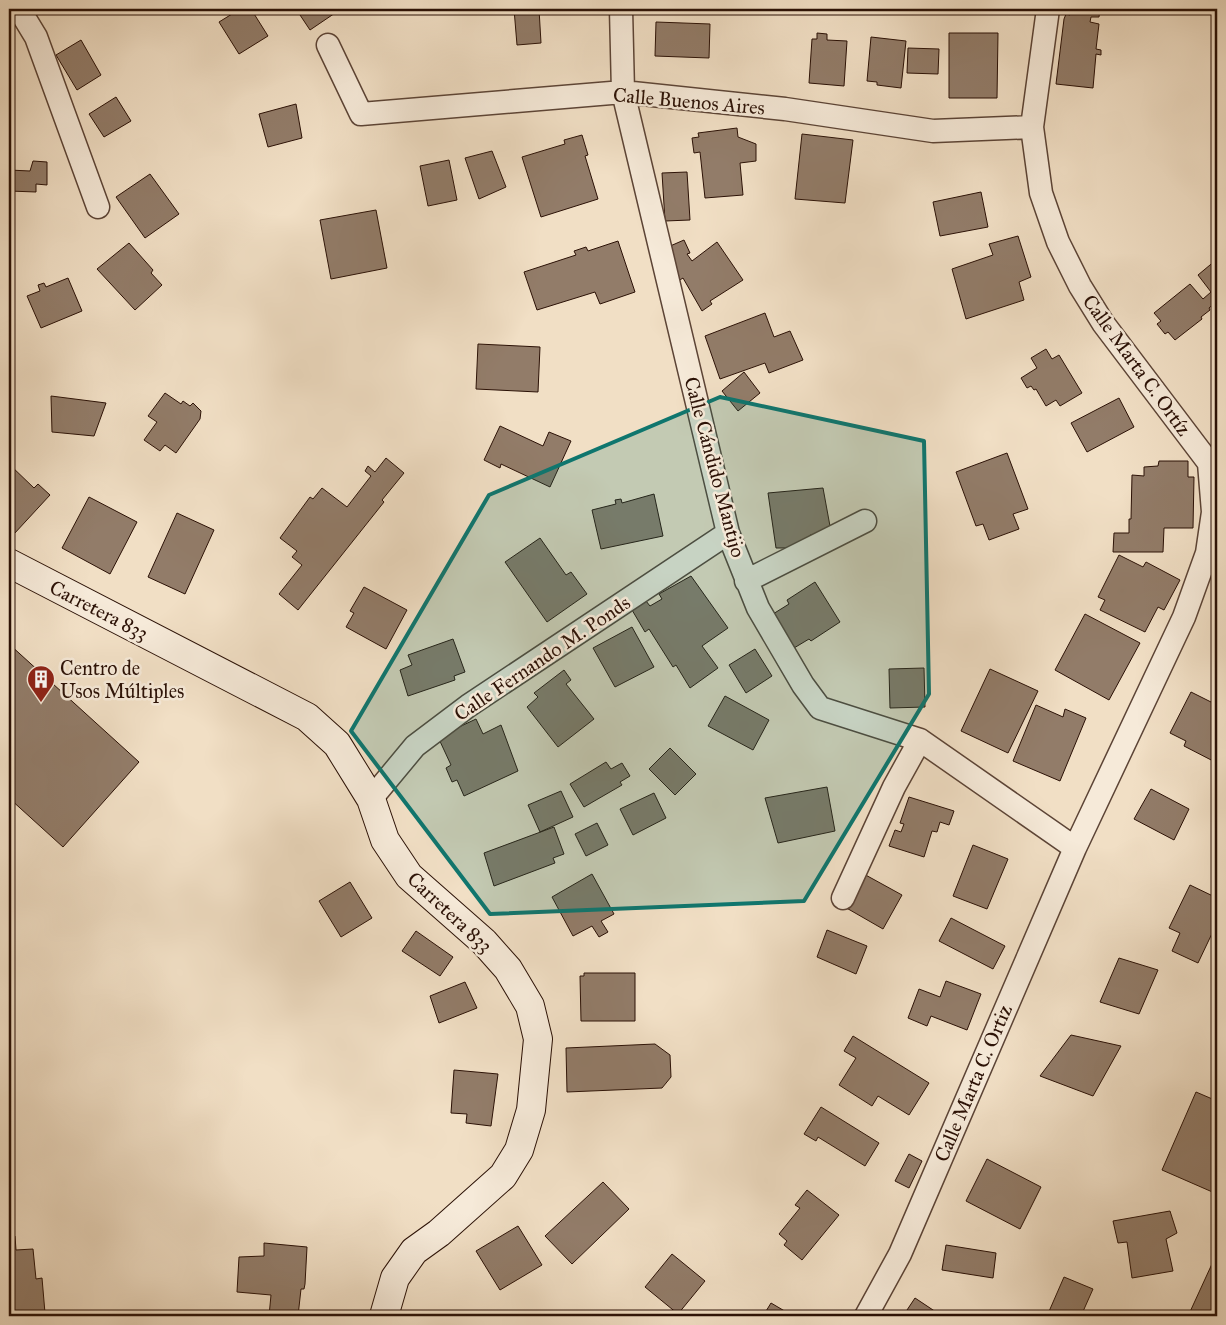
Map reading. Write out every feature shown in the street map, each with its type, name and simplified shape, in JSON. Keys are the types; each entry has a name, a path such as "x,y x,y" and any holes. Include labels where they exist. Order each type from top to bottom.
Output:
{"street":[{"path":"19,9 36,37 98,207"},
{"name":"Calle Cándido Mantijo","path":"621,9 623,92 728,534 746,581 776,639 803,686 820,708 920,740 1075,848"},
{"path":"1032,127 1048,9"},
{"name":"Calle Buenos Aires","path":"328,45 361,114 623,92 785,109 933,132 1032,127"},
{"name":"Calle Marta C. Ortíz","path":"1032,127 1041,193 1058,242 1080,286 1103,323 1209,463 1213,512 1207,553 1184,617 1075,848"},
{"path":"746,581 865,521"},
{"name":"Calle Fernando M. Ponds","path":"371,799 415,746 468,706 728,534"},
{"name":"Carretera 833","path":"9,563 307,717 337,744 371,799 385,840 409,876 484,942 508,969 530,1006 538,1039 531,1110 519,1150 503,1176 439,1233 414,1251 395,1278 384,1316"},
{"path":"843,898 894,787 920,740"},
{"name":"Calle Marta C. Ortiz","path":"866,1316 900,1254 1075,848"}],"highlighted area":[{"path":"720,397 924,441 929,694 804,901 490,914 351,731 489,495"}],"building":[{"path":"229,9 251,9 268,36 239,54 219,22 232,14"},
{"path":"296,9 341,9 310,30"},
{"path":"514,9 539,9 541,43 517,45"},
{"path":"1070,9 1100,9 1099,17 1091,17 1090,22 1099,24 1096,49 1101,50 1101,55 1096,54 1093,88 1056,84 1064,19 1066,14 1070,15"},
{"path":"656,22 710,24 709,58 655,56"},
{"path":"817,33 827,34 827,40 847,41 844,86 809,83 812,39 817,39"},
{"path":"949,33 998,33 997,98 949,98"},
{"path":"871,37 906,41 901,88 877,85 877,82 867,81"},
{"path":"81,40 101,75 77,90 56,55"},
{"path":"908,48 939,49 938,74 907,73"},
{"path":"116,97 131,121 104,137 89,114"},
{"path":"296,104 302,138 268,147 259,114"},
{"path":"737,128 738,137 756,144 756,161 740,163 743,195 705,198 700,152 694,153 692,138 699,137 698,133"},
{"path":"802,134 853,140 845,203 795,199"},
{"path":"582,135 588,155 585,156 598,199 541,217 522,157 565,144 564,140"},
{"path":"492,151 506,187 479,199 465,158"},
{"path":"449,160 457,200 428,206 420,166"},
{"path":"33,161 47,162 47,185 36,184 36,192 9,191 9,170 30,171"},
{"path":"687,172 690,220 665,221 662,173"},
{"path":"150,174 179,214 145,238 116,197"},
{"path":"981,192 988,227 940,236 933,202"},
{"path":"376,210 387,268 331,279 320,220"},
{"path":"1018,236 1031,277 1019,282 1024,300 966,319 952,269 993,255 989,244"},
{"path":"684,240 690,253 687,254 692,261 717,242 743,280 710,301 712,304 702,311 683,278 675,283 661,250"},
{"path":"618,241 635,292 600,304 595,292 537,310 524,272 576,255 574,251 586,247 588,251"},
{"path":"129,243 153,270 151,273 162,285 135,310 97,269"},
{"path":"1216,260 1217,301 1201,317 1202,319 1175,340 1168,332 1165,334 1157,324 1161,321 1154,313 1190,284 1203,299 1211,292 1198,275"},
{"path":"68,278 82,311 41,328 27,296 40,291 38,285 44,283 46,287"},
{"path":"765,313 774,337 790,331 803,360 769,373 765,363 720,379 705,336"},
{"path":"478,344 540,347 538,392 476,389"},
{"path":"1046,349 1052,359 1059,355 1082,393 1060,406 1056,400 1046,406 1036,389 1034,390 1031,386 1027,388 1021,378 1037,368 1031,358"},
{"path":"744,372 760,393 738,411 722,391"},
{"path":"165,393 181,404 183,401 190,406 193,403 201,411 200,419 176,453 165,445 160,451 144,440 157,422 148,416"},
{"path":"51,396 106,403 94,436 52,432"},
{"path":"1119,398 1134,427 1087,452 1071,423"},
{"path":"500,426 543,446 549,432 571,441 550,487 501,464 500,468 484,460"},
{"path":"1007,453 1028,509 1013,514 1019,529 989,540 983,524 976,526 956,472"},
{"path":"386,458 404,473 382,500 384,502 298,610 279,594 302,565 292,557 297,551 280,538 310,497 313,499 322,488 347,507 371,476 365,471 368,466 375,472"},
{"path":"1159,461 1188,461 1188,477 1194,477 1193,528 1164,528 1163,552 1113,552 1114,533 1129,533 1132,475 1144,476 1144,467 1158,466"},
{"path":"9,464 34,488 38,484 50,495 14,534 9,529"},
{"path":"823,488 832,537 810,535 808,548 776,548 768,493"},
{"path":"654,494 663,536 601,549 592,510 616,504 615,500 621,499 622,503"},
{"path":"89,497 137,522 110,574 62,548"},
{"path":"177,513 214,530 185,594 148,577"},
{"path":"540,538 566,575 571,572 587,594 547,622 505,562"},
{"path":"1119,555 1143,567 1146,562 1180,580 1164,610 1158,607 1145,632 1100,610 1105,600 1098,597"},
{"path":"691,576 728,628 702,646 718,668 690,688 676,665 673,667 649,629 645,632 632,610 646,601 650,606 662,599 659,594"},
{"path":"815,582 840,622 811,641 809,639 794,648 773,614 789,604 787,600"},
{"path":"364,587 407,610 386,649 346,627 354,613 350,611"},
{"path":"1085,614 1140,643 1109,700 1055,670"},
{"path":"632,627 654,667 615,687 593,648"},
{"path":"453,639 465,672 454,676 455,680 408,696 400,670 412,665 408,655"},
{"name":"Centro de Usos Múltiples","path":"9,644 139,762 63,847 9,798"},
{"path":"755,649 772,676 746,693 729,665"},
{"path":"924,668 925,707 890,708 889,669"},
{"path":"990,669 1038,691 1008,753 961,731"},
{"path":"564,670 571,680 566,684 594,719 558,747 527,707 538,697 534,693"},
{"path":"1191,692 1217,705 1217,763 1184,746 1186,741 1170,733"},
{"path":"725,696 769,720 753,750 708,726"},
{"path":"1036,705 1063,717 1065,709 1086,718 1060,781 1013,761"},
{"path":"476,719 483,734 501,725 518,771 464,796 457,780 452,782 446,768 451,765 438,737"},
{"path":"670,748 696,774 675,795 649,769"},
{"path":"606,762 611,769 622,763 630,776 620,782 622,785 584,807 570,784"},
{"path":"827,787 835,831 778,843 765,798"},
{"path":"1151,789 1189,809 1174,840 1134,819"},
{"path":"561,791 573,817 540,832 528,805"},
{"path":"654,793 666,818 633,835 620,809"},
{"path":"909,797 954,811 949,825 940,822 937,832 932,831 924,857 889,846 895,830 901,832 904,824 900,823"},
{"path":"597,823 608,845 586,856 575,834"},
{"path":"554,827 564,854 553,858 555,863 494,886 484,853"},
{"path":"973,845 1008,859 987,909 953,896"},
{"path":"862,873 902,895 883,929 843,906"},
{"path":"592,874 614,914 601,921 608,932 599,937 592,926 573,936 552,897"},
{"path":"350,882 372,918 341,937 319,901"},
{"path":"1190,885 1217,898 1217,923 1198,963 1172,951 1180,933 1169,928"},
{"path":"951,918 1005,946 993,969 939,941"},
{"path":"827,930 867,946 856,974 817,957"},
{"path":"416,931 453,957 440,976 402,951"},
{"path":"1119,958 1158,970 1139,1014 1100,1002"},
{"path":"584,973 635,973 635,1021 581,1021 580,976 584,976"},
{"path":"946,981 981,994 967,1030 931,1016 927,1026 908,1018 919,989 940,997"},
{"path":"465,982 477,1008 439,1023 430,996"},
{"path":"1071,1035 1121,1046 1093,1096 1040,1076"},
{"path":"853,1036 929,1083 909,1115 878,1096 872,1106 839,1085 856,1058 844,1051"},
{"path":"655,1044 670,1055 671,1077 662,1088 567,1092 566,1048"},
{"path":"454,1070 498,1074 491,1126 466,1123 467,1114 451,1113"},
{"path":"1196,1092 1217,1101 1217,1194 1162,1170"},
{"path":"821,1107 879,1143 865,1166 818,1137 816,1141 804,1134"},
{"path":"909,1154 922,1161 909,1188 895,1181"},
{"path":"987,1159 1041,1187 1020,1229 966,1201"},
{"path":"603,1182 629,1209 572,1264 545,1236"},
{"path":"807,1190 839,1215 802,1260 784,1245 787,1241 779,1234 800,1208 795,1205"},
{"path":"1170,1211 1177,1233 1166,1239 1173,1271 1132,1278 1127,1242 1118,1243 1113,1221"},
{"path":"518,1226 542,1265 500,1290 476,1251"},
{"path":"15,1236 16,1250 33,1249 36,1279 42,1278 45,1313 13,1315 13,1312 9,1313 9,1237"},
{"path":"264,1243 307,1247 305,1284 304,1289 301,1289 298,1316 269,1316 271,1295 237,1292 239,1257 264,1256"},
{"path":"946,1245 996,1253 993,1278 942,1270"},
{"path":"1217,1253 1217,1316 1195,1316 1189,1314"},
{"path":"672,1254 705,1281 678,1314 645,1287"},
{"path":"1064,1277 1093,1289 1081,1316 1047,1316"},
{"path":"915,1298 942,1316 903,1316"},
{"path":"771,1303 788,1313 794,1316 763,1316"}],"place":[{"name":"Centro de Usos Múltiples","path":"41,703"}]}
